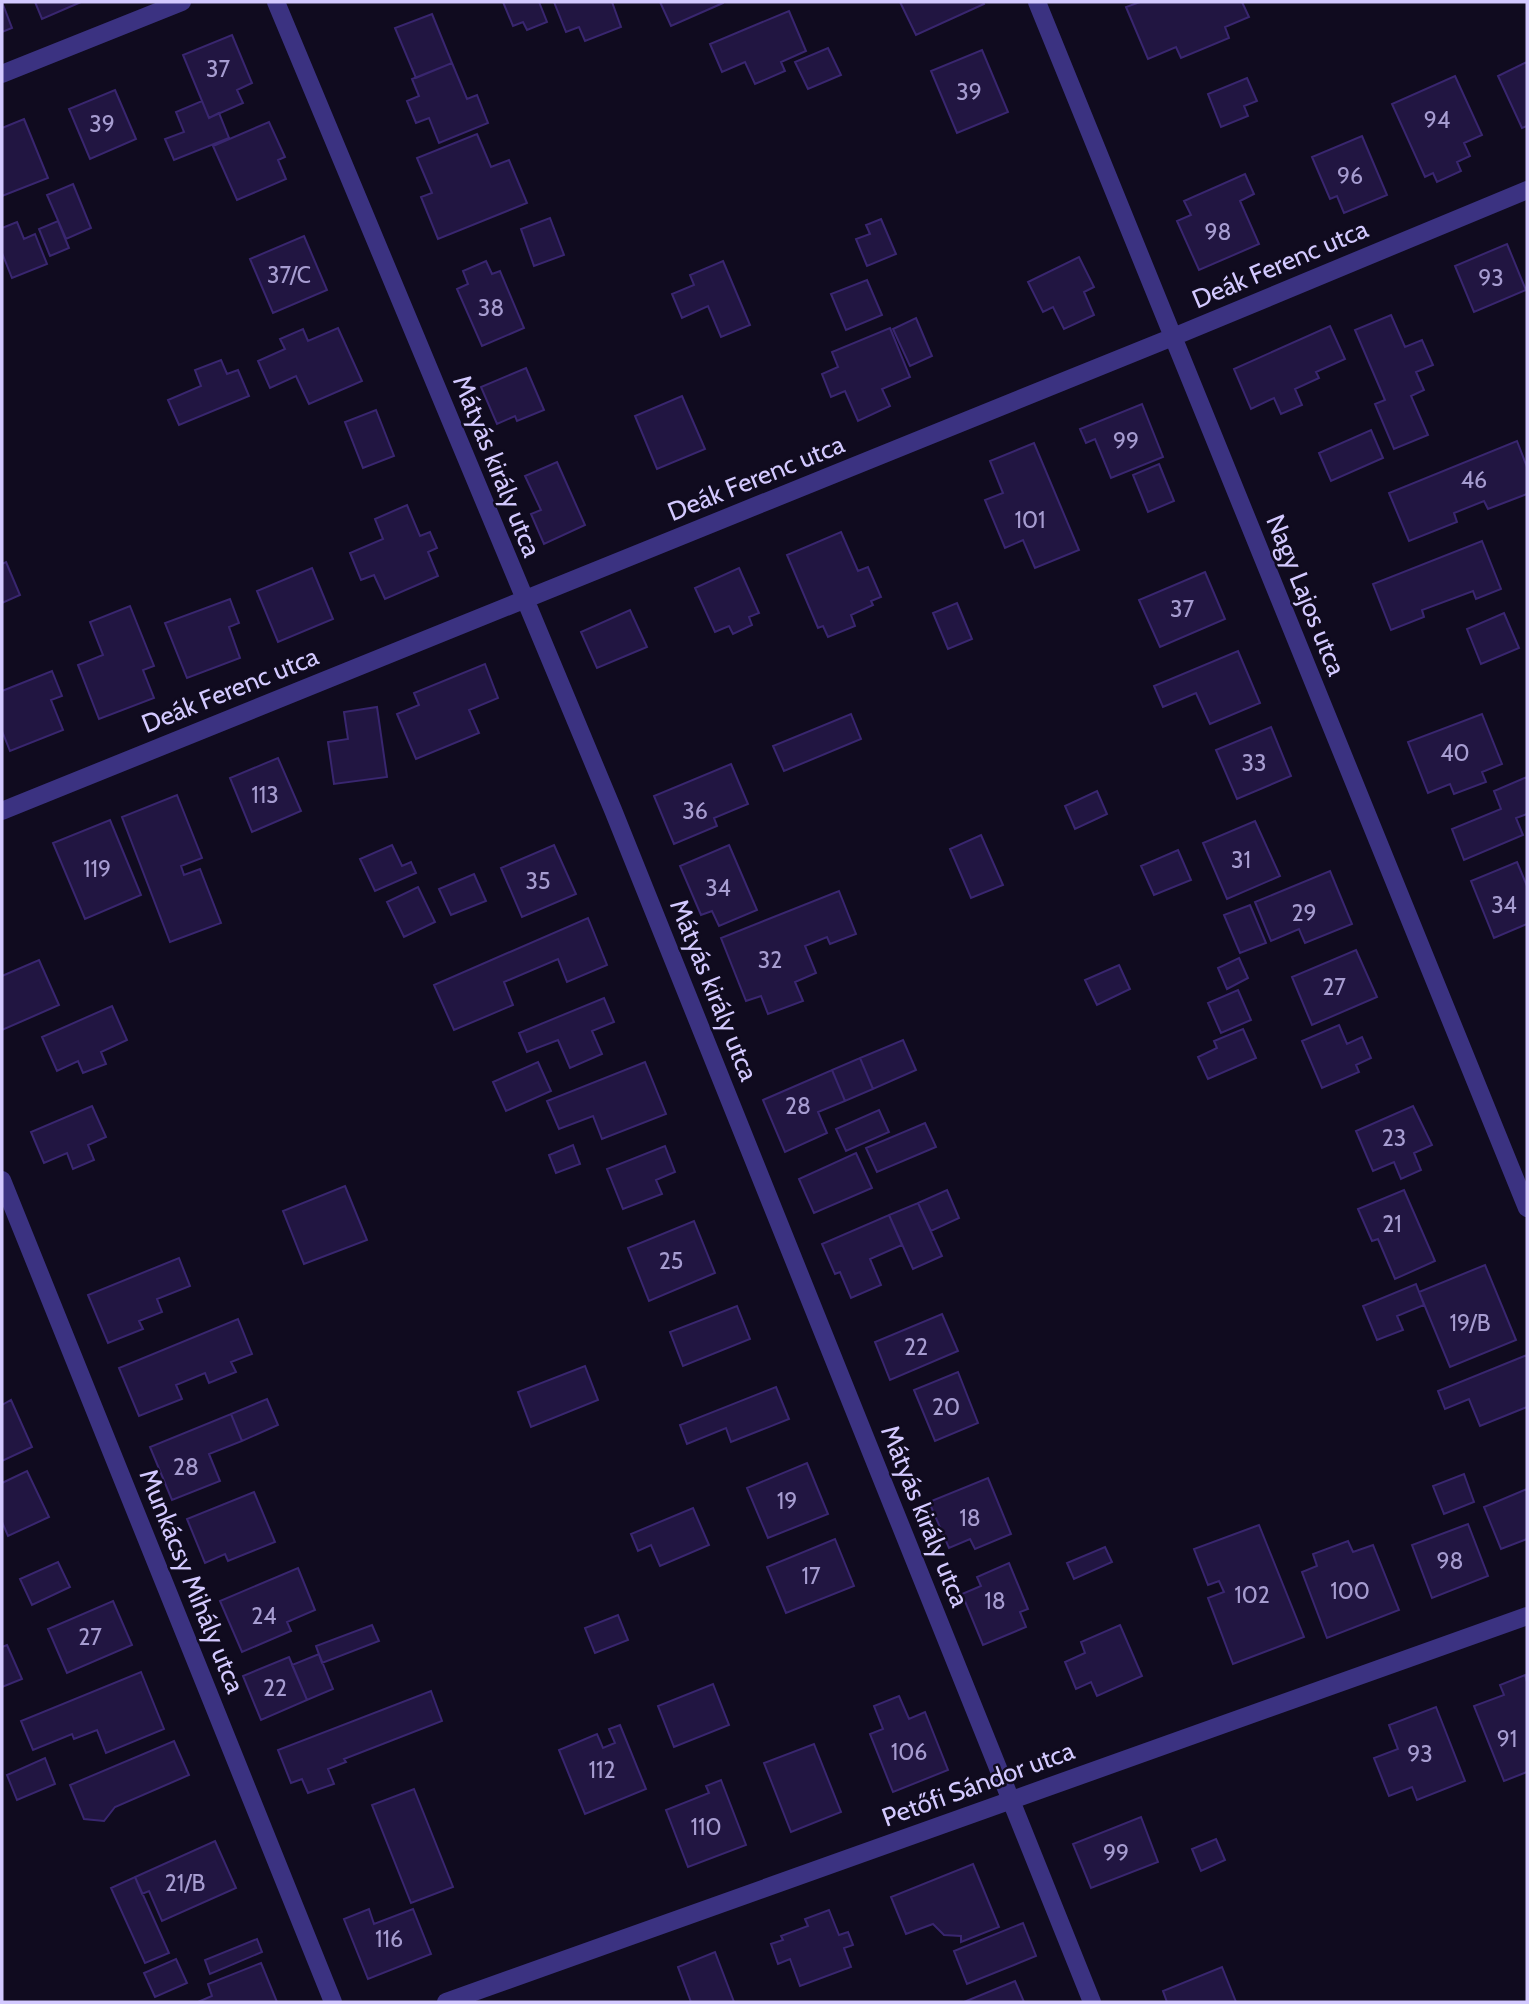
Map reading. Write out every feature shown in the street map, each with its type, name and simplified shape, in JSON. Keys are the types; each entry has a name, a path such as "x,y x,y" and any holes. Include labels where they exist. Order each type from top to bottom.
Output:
{"street":[{"path":"2,74 182,2"},
{"name":"Mátyás király utca","path":"276,2 618,822 1092,2002"},
{"name":"Nagy Lajos utca","path":"1037,2 1527,1208"},
{"name":"Deák Ferenc utca","path":"2,811 1173,337 1527,190"},
{"name":"Munkácsy Mihály utca","path":"2,1180 333,2002"},
{"name":"Petőfi Sándor utca","path":"446,2002 1527,1616"}],"building":[{"path":"2,2 12,28 2,32"},
{"path":"35,2 81,2 42,19"},
{"path":"503,2 539,2 547,22 527,30 523,22 513,26"},
{"path":"554,2 612,2 621,27 585,41 579,27 566,32"},
{"path":"660,2 723,2 723,3 671,26"},
{"path":"900,2 983,2 984,4 916,35"},
{"path":"1140,2 1242,2 1249,17 1225,27 1229,38 1181,58 1176,47 1148,59 1126,7"},
{"path":"789,11 806,51 781,62 785,71 755,84 745,62 722,72 710,44"},
{"path":"432,14 452,63 416,78 395,28"},
{"path":"232,35 252,83 237,90 243,103 209,118 183,55"},
{"path":"828,48 841,75 808,89 795,62"},
{"path":"982,50 1008,112 957,133 931,71"},
{"path":"1527,62 1527,126 1522,128 1498,76"},
{"path":"452,63 467,99 477,95 488,123 439,143 429,118 416,123 407,101 419,96 412,79"},
{"path":"1455,76 1482,135 1464,143 1470,156 1457,162 1461,171 1437,182 1433,173 1425,177 1392,104"},
{"path":"1247,78 1257,101 1244,106 1248,116 1221,127 1208,94"},
{"path":"115,90 136,139 90,159 69,109"},
{"path":"202,101 209,118 219,113 229,138 174,160 165,139 184,132 176,112"},
{"path":"24,119 48,178 2,196 2,128"},
{"path":"269,122 285,157 278,160 286,179 237,200 213,146"},
{"path":"477,134 491,167 509,160 527,203 438,239 421,197 432,193 417,158"},
{"path":"1362,136 1387,195 1344,213 1337,196 1330,199 1312,157"},
{"path":"1245,174 1254,194 1240,201 1259,244 1199,270 1177,221 1191,215 1184,201"},
{"path":"73,184 91,228 66,239 47,195"},
{"path":"550,218 564,255 534,266 521,229"},
{"path":"881,219 896,254 867,266 856,239 870,234 866,225"},
{"path":"58,221 69,248 50,256 39,229"},
{"path":"17,222 24,239 35,234 47,264 12,278 2,253 2,228"},
{"path":"304,236 327,290 273,313 250,259"},
{"path":"1507,244 1526,290 1474,312 1455,266"},
{"path":"1079,257 1094,287 1084,292 1094,315 1064,329 1053,307 1043,312 1028,282"},
{"path":"486,261 492,274 500,271 524,328 482,346 457,289 468,284 463,271"},
{"path":"723,261 750,325 721,337 708,306 682,318 672,294 694,285 690,275"},
{"path":"867,280 882,315 846,330 831,294"},
{"path":"1391,315 1405,347 1422,340 1433,365 1416,372 1424,390 1411,396 1428,435 1394,449 1375,404 1385,400 1355,330"},
{"path":"916,318 932,356 910,366 893,329"},
{"path":"1330,326 1345,359 1316,372 1319,378 1295,389 1302,405 1281,414 1274,398 1251,409 1234,369"},
{"path":"338,328 362,381 309,404 296,376 270,388 258,361 285,349 280,339 303,329 308,341"},
{"path":"890,328 910,377 882,389 890,406 858,421 845,391 831,397 822,374 838,367 832,352"},
{"path":"221,360 227,374 238,370 249,396 179,425 168,400 201,386 195,370"},
{"path":"526,368 544,410 517,421 515,416 497,424 481,387"},
{"path":"682,396 705,449 657,469 635,416"},
{"path":"1142,404 1163,457 1111,478 1095,439 1086,443 1080,429"},
{"path":"376,410 394,456 363,468 345,422"},
{"path":"1371,430 1383,458 1331,481 1319,453"},
{"path":"1517,441 1527,467 1527,494 1488,509 1484,501 1454,513 1457,522 1409,541 1389,493"},
{"path":"1034,443 1079,550 1035,568 1023,540 1005,548 985,500 1003,493 990,461"},
{"path":"557,462 585,525 544,544 531,514 541,510 525,476"},
{"path":"1159,464 1174,501 1148,512 1133,475"},
{"path":"407,505 420,536 430,532 437,548 428,552 438,576 385,599 374,575 361,580 350,553 383,539 375,519"},
{"path":"841,532 858,571 868,567 881,597 871,601 873,605 851,615 855,626 828,637 823,626 818,628 787,555"},
{"path":"1482,541 1501,589 1476,599 1473,591 1422,610 1424,617 1391,630 1373,584"},
{"path":"6,562 20,595 2,603 2,564"},
{"path":"312,568 333,619 278,642 257,591"},
{"path":"739,568 759,613 749,617 752,625 733,634 729,626 715,632 695,588"},
{"path":"1205,572 1225,619 1160,647 1139,600"},
{"path":"230,599 239,623 229,627 240,658 187,678 165,623"},
{"path":"957,603 972,639 948,649 933,613"},
{"path":"130,606 154,666 143,670 154,698 99,719 78,665 103,655 90,622"},
{"path":"630,610 647,647 597,668 581,632"},
{"path":"1504,613 1519,648 1481,664 1467,629"},
{"path":"1238,651 1260,703 1210,724 1196,693 1163,707 1154,686"},
{"path":"485,664 498,698 469,710 479,733 416,759 397,714 419,705 414,693"},
{"path":"52,671 62,696 51,700 63,730 10,751 2,731 2,691"},
{"path":"377,707 387,777 334,784 328,742 348,739 344,712"},
{"path":"851,714 861,739 784,771 773,746"},
{"path":"1482,714 1502,764 1482,772 1486,782 1454,794 1450,784 1428,793 1408,742"},
{"path":"1271,727 1291,776 1237,799 1216,750"},
{"path":"278,758 301,811 252,832 230,778"},
{"path":"731,764 748,804 714,818 717,826 674,844 654,796"},
{"path":"1527,777 1527,814 1516,818 1523,835 1464,860 1452,829 1501,809 1494,791"},
{"path":"1097,791 1107,814 1075,829 1065,806"},
{"path":"177,795 202,858 181,866 184,875 200,869 221,923 170,942 122,817"},
{"path":"110,820 141,895 85,919 53,843"},
{"path":"1255,821 1280,876 1227,899 1203,843"},
{"path":"981,835 1003,885 971,898 950,849"},
{"path":"392,845 402,866 411,862 416,873 375,891 360,859"},
{"path":"554,845 576,894 522,917 501,868"},
{"path":"729,845 757,910 719,926 712,911 701,915 680,866"},
{"path":"1178,850 1191,880 1154,895 1141,866"},
{"path":"1517,862 1527,886 1527,924 1494,938 1471,881"},
{"path":"1330,871 1352,924 1305,943 1299,929 1271,941 1255,902"},
{"path":"474,874 486,901 451,915 439,889"},
{"path":"418,887 435,922 404,937 387,902"},
{"path":"839,891 856,934 830,944 827,937 805,946 816,973 795,982 803,1001 768,1014 761,996 746,1001 721,938"},
{"path":"1250,905 1266,943 1240,953 1224,915"},
{"path":"588,918 607,965 567,982 558,959 504,982 513,1005 454,1030 434,985"},
{"path":"1356,950 1377,997 1312,1025 1292,977"},
{"path":"1239,958 1248,978 1227,989 1218,968"},
{"path":"39,960 59,1005 2,1030 2,976"},
{"path":"1119,965 1130,989 1097,1005 1085,980"},
{"path":"1238,990 1251,1020 1221,1033 1208,1003"},
{"path":"604,998 614,1022 592,1031 602,1054 570,1068 558,1040 527,1052 519,1033"},
{"path":"112,1006 127,1040 101,1052 106,1064 83,1073 78,1061 57,1071 42,1037"},
{"path":"1339,1025 1347,1044 1362,1037 1371,1058 1356,1065 1359,1072 1322,1088 1302,1041"},
{"path":"1243,1029 1256,1058 1208,1079 1198,1057 1217,1048 1214,1041"},
{"path":"903,1040 916,1070 873,1089 860,1058"},
{"path":"860,1058 873,1089 845,1101 832,1070"},
{"path":"538,1062 551,1091 506,1111 493,1082"},
{"path":"645,1062 666,1114 602,1139 593,1116 559,1129 547,1101"},
{"path":"832,1070 845,1101 818,1112 827,1133 785,1152 763,1100"},
{"path":"92,1106 106,1137 88,1145 94,1160 73,1169 67,1153 44,1163 31,1132"},
{"path":"1413,1106 1432,1145 1414,1153 1421,1170 1401,1179 1394,1162 1373,1171 1356,1131"},
{"path":"879,1110 889,1132 846,1151 836,1129"},
{"path":"925,1123 936,1147 877,1172 866,1148"},
{"path":"573,1145 580,1164 556,1173 549,1155"},
{"path":"665,1146 675,1172 656,1180 662,1194 623,1209 607,1169"},
{"path":"856,1153 872,1188 814,1213 799,1179"},
{"path":"345,1186 367,1240 304,1264 283,1211"},
{"path":"947,1190 959,1218 931,1231 918,1203"},
{"path":"1404,1190 1435,1261 1395,1279 1378,1239 1372,1241 1358,1209"},
{"path":"918,1203 942,1256 913,1269 889,1215"},
{"path":"889,1215 902,1245 870,1259 881,1285 851,1298 840,1272 835,1274 822,1244"},
{"path":"694,1221 715,1273 649,1301 628,1248"},
{"path":"179,1258 190,1286 157,1299 162,1312 139,1321 143,1329 108,1343 88,1295"},
{"path":"1485,1265 1516,1340 1450,1367 1419,1292"},
{"path":"1416,1284 1424,1305 1397,1316 1403,1330 1377,1340 1363,1306"},
{"path":"737,1306 750,1339 683,1366 670,1332"},
{"path":"942,1314 958,1351 890,1380 875,1342"},
{"path":"238,1319 252,1354 231,1362 236,1372 209,1383 205,1373 176,1385 182,1399 139,1416 119,1368"},
{"path":"1527,1355 1527,1407 1480,1426 1469,1399 1445,1409 1438,1391"},
{"path":"585,1366 598,1400 531,1427 518,1392"},
{"path":"958,1372 978,1423 935,1441 914,1390"},
{"path":"776,1387 789,1419 731,1442 726,1428 687,1444 680,1425"},
{"path":"267,1399 278,1425 242,1441 231,1414"},
{"path":"11,1400 32,1447 2,1461 2,1405"},
{"path":"231,1414 242,1441 209,1454 220,1481 172,1500 150,1447"},
{"path":"807,1463 828,1514 768,1538 747,1488"},
{"path":"27,1471 49,1517 8,1536 2,1522 2,1483"},
{"path":"1464,1474 1474,1502 1444,1514 1433,1486"},
{"path":"988,1478 1011,1534 975,1549 970,1539 949,1548 929,1502"},
{"path":"1527,1489 1527,1539 1501,1549 1484,1507"},
{"path":"254,1492 275,1542 228,1561 225,1554 205,1563 187,1519"},
{"path":"693,1508 709,1545 660,1566 651,1545 638,1551 631,1534"},
{"path":"1468,1524 1488,1576 1432,1598 1412,1545"},
{"path":"1259,1525 1304,1637 1233,1664 1208,1598 1224,1592 1219,1581 1208,1585 1194,1549"},
{"path":"835,1539 854,1586 786,1613 767,1567"},
{"path":"1348,1541 1353,1552 1373,1545 1399,1610 1327,1638 1302,1572 1317,1566 1313,1554"},
{"path":"1105,1547 1112,1562 1074,1579 1067,1563"},
{"path":"58,1562 70,1587 32,1605 20,1579"},
{"path":"1009,1563 1028,1609 1020,1612 1026,1627 983,1645 962,1594 981,1586 977,1577"},
{"path":"298,1568 315,1610 287,1622 291,1631 242,1652 220,1601"},
{"path":"113,1601 132,1645 67,1673 48,1629"},
{"path":"618,1615 628,1640 595,1653 585,1628"},
{"path":"372,1625 379,1641 322,1663 316,1646"},
{"path":"1120,1625 1142,1676 1097,1696 1091,1682 1076,1689 1065,1662 1085,1653 1081,1642"},
{"path":"7,1645 22,1679 2,1687 2,1647"},
{"path":"319,1654 333,1689 307,1700 292,1665"},
{"path":"289,1657 307,1700 261,1720 243,1676"},
{"path":"141,1672 164,1729 106,1753 97,1730 74,1739 72,1734 33,1750 21,1721"},
{"path":"1525,1675 1527,1772 1504,1781 1474,1706 1504,1695 1500,1685"},
{"path":"713,1684 729,1725 674,1747 658,1706"},
{"path":"431,1691 442,1721 344,1759 346,1762 328,1769 334,1784 308,1793 302,1779 291,1783 278,1750"},
{"path":"899,1696 909,1719 925,1712 948,1770 893,1792 870,1734 883,1729 874,1706"},
{"path":"1436,1707 1465,1781 1417,1800 1412,1787 1389,1796 1374,1758 1398,1749 1389,1725"},
{"path":"620,1725 646,1789 585,1814 559,1750 597,1734 603,1748 615,1743 609,1729"},
{"path":"174,1741 189,1775 115,1807 104,1821 84,1819 70,1785"},
{"path":"814,1744 841,1812 791,1832 764,1763"},
{"path":"45,1758 55,1784 17,1800 7,1775"},
{"path":"721,1780 746,1845 688,1867 666,1810 709,1793 706,1786"},
{"path":"414,1789 453,1887 411,1903 372,1805"},
{"path":"1141,1817 1158,1862 1091,1888 1073,1844"},
{"path":"1216,1839 1225,1860 1201,1871 1192,1849"},
{"path":"215,1841 236,1888 162,1921 149,1891 142,1894 135,1877"},
{"path":"973,1864 999,1927 961,1942 961,1936 944,1935 933,1924 906,1934 891,1897"},
{"path":"135,1877 169,1953 145,1963 111,1888"},
{"path":"369,1909 374,1924 413,1909 431,1954 368,1979 344,1919"},
{"path":"829,1910 839,1935 848,1932 853,1945 844,1948 851,1967 800,1986 790,1959 778,1964 771,1944 783,1940 781,1936 808,1926 805,1919"},
{"path":"1023,1923 1036,1956 967,1984 954,1951"},
{"path":"257,1939 262,1952 210,1974 205,1960"},
{"path":"715,1952 734,2002 691,2002 678,1967"},
{"path":"176,1959 187,1983 155,1997 144,1973"},
{"path":"261,1963 277,2002 198,2002 212,1996 208,1984"},
{"path":"1222,1967 1236,2002 1167,2002 1163,1991"},
{"path":"1015,1981 1024,2002 964,2002"}]}
